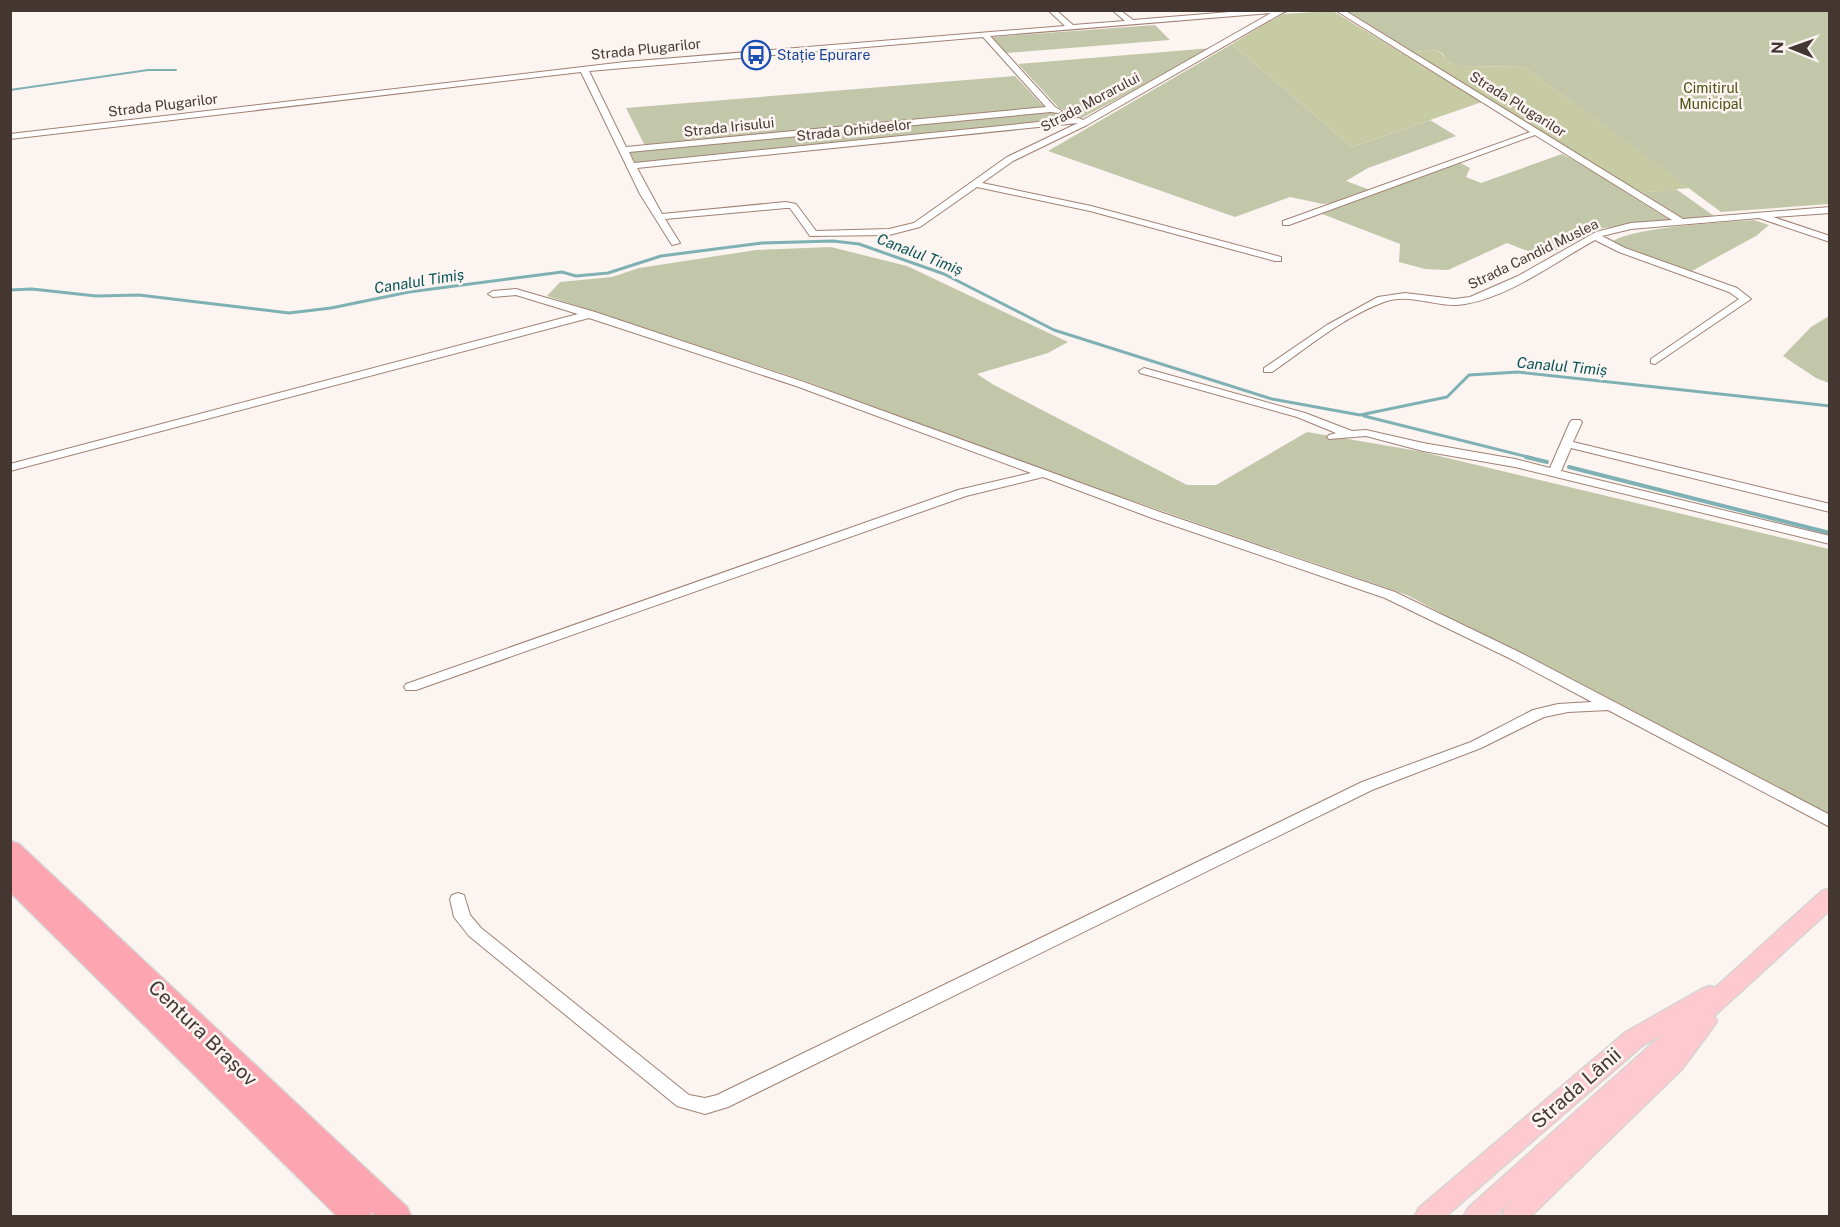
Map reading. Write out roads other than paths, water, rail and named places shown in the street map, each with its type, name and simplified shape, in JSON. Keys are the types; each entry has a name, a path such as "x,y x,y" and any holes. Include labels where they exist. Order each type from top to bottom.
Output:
{"highway":[{"name":"Centura Brașov","path":"10,850 396,1216"},
{"name":"Centura Brașov","path":"10,876 357,1216"}],"main road":[{"name":"Strada Lânii","path":"1477,1216 1830,897"},
{"name":"Strada Lânii","path":"1428,1216 1634,1039 1738,979"},
{"name":"Strada Lânii","path":"1514,1216 1673,1062 1738,979"}],"street":[{"path":"1051,10 1072,28"},
{"path":"1114,10 1132,23"},
{"path":"1194,10 1204,17"},
{"name":"Strada Plugarilor","path":"10,137 584,69 1287,10"},
{"name":"Strada Plugarilor","path":"1338,10 1670,217 1682,221"},
{"name":"Strada Morarului","path":"661,217 780,205 793,206 810,232 817,235 889,232 917,225 1010,159 1281,11"},
{"path":"985,34 1052,108 1081,121"},
{"path":"584,69 645,194 675,243"},
{"name":"Strada Irisului","path":"623,150 1052,108"},
{"name":"Strada Orhideelor","path":"631,166 1081,121"},
{"path":"1286,224 1537,132"},
{"path":"976,184 1091,209 1278,259"},
{"name":"Strada Candid Muslea","path":"1268,370 1360,309 1378,301 1407,296 1470,301 1498,289 1595,236 1622,228 1682,221 1830,210"},
{"path":"1758,216 1830,239"},
{"path":"1595,236 1622,250 1733,290 1746,300 1655,361"},
{"path":"493,294 521,294 591,314 810,387 1156,515 1390,595 1516,656 1830,822"},
{"path":"10,468 591,314"},
{"path":"1144,372 1301,415 1351,435"},
{"path":"1554,473 1576,422"},
{"path":"1333,437 1366,433 1554,473 1830,540"},
{"path":"1568,444 1830,508"},
{"path":"411,687 962,493 1042,474"},
{"path":"458,899 462,917 475,932 684,1101 705,1106 721,1102 1367,786 1500,735 1530,717 1568,707 1610,706"}],"waterway":[{"path":"10,90 148,70 176,70"},
{"name":"Canalul Timiș","path":"10,290 32,289 96,296 139,295 289,313 331,308 409,292 562,272 576,276 608,273 661,256 762,243 833,241 859,244 944,274 1054,330 1272,399 1360,415 1447,397 1469,375 1518,372 1830,406"},
{"path":"1364,416 1532,458"},
{"path":"1526,457 1547,462"},
{"path":"1569,467 1830,533"}],"place":[{"name":"Stație Epurare","path":"756,55"}],"park label":[{"name":"Cimitirul Municipal","path":"1711,96"}]}
